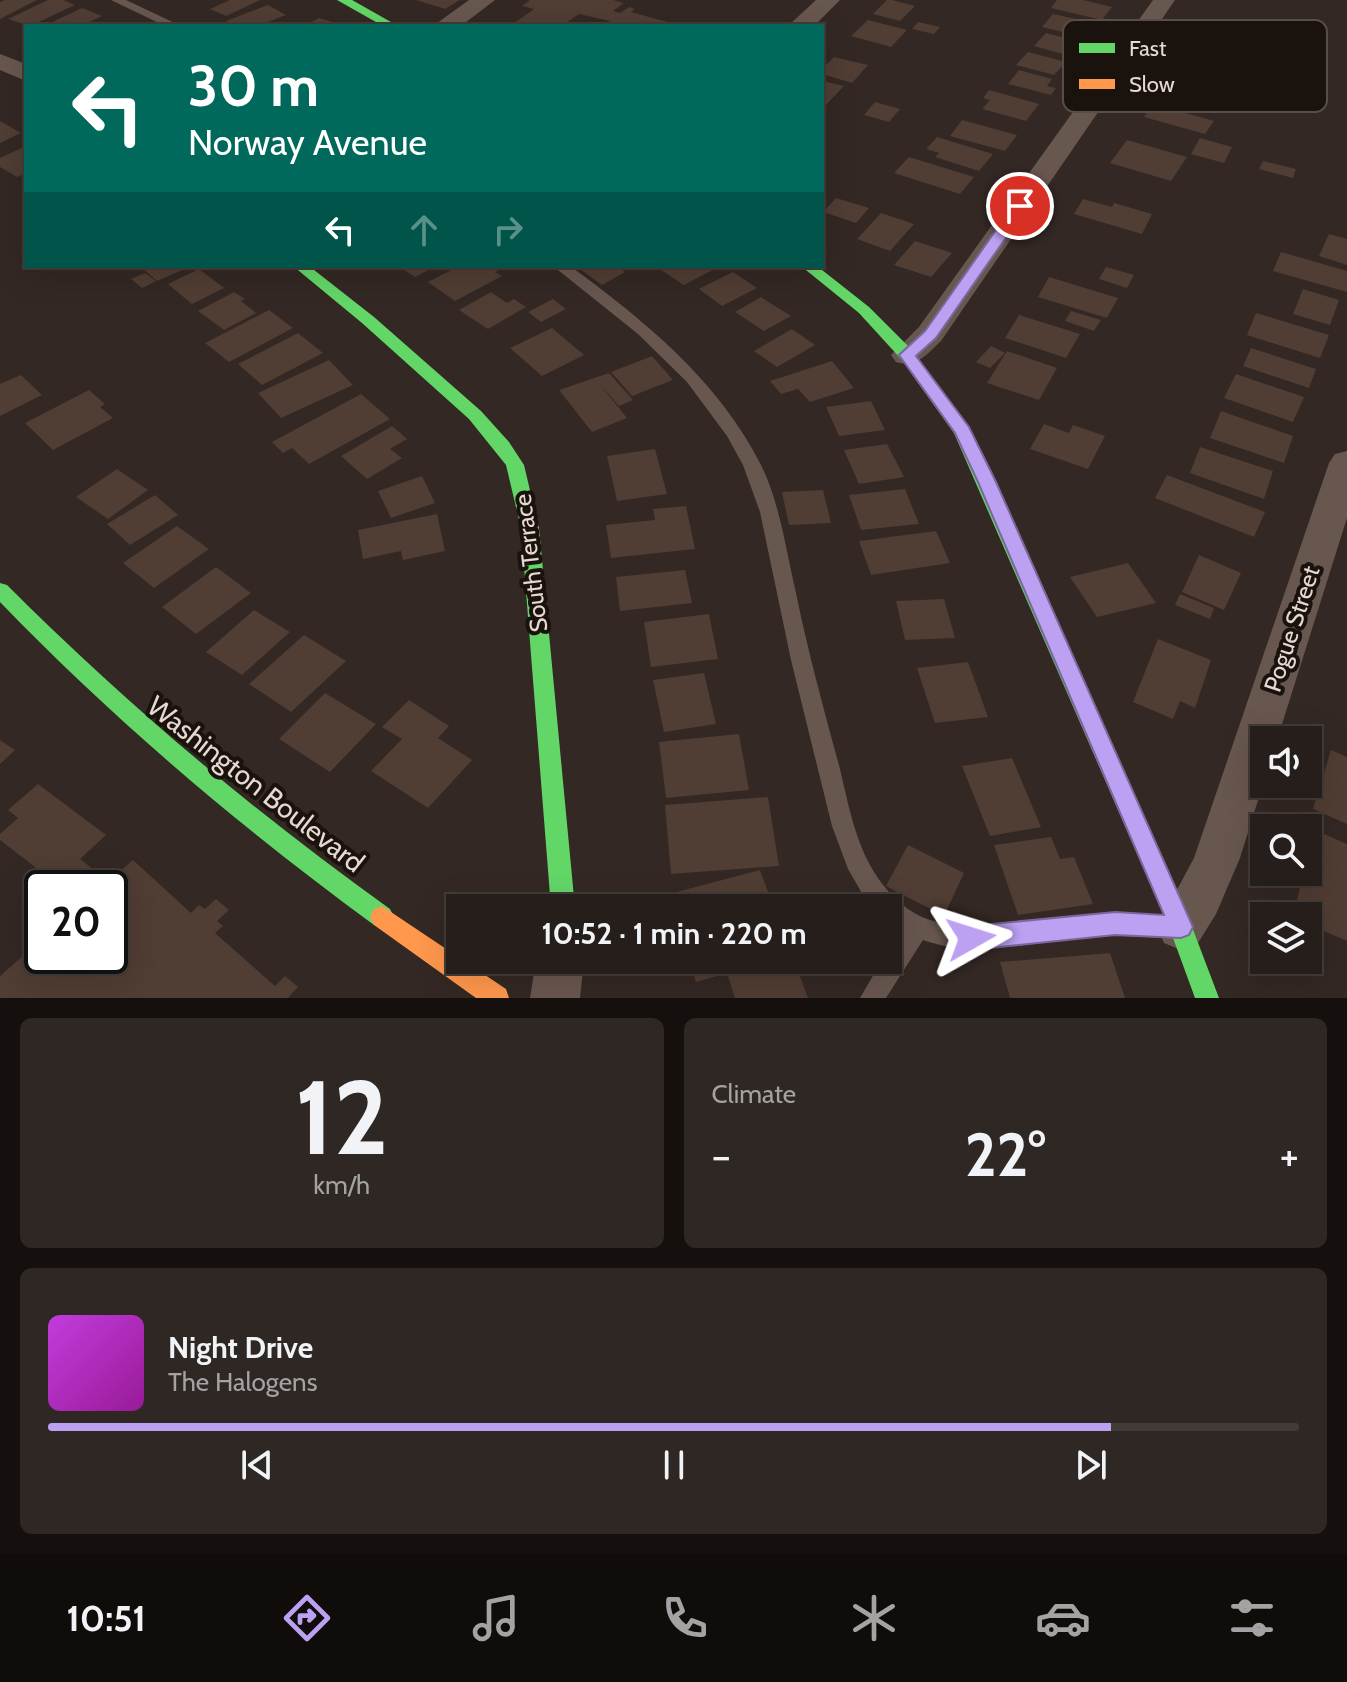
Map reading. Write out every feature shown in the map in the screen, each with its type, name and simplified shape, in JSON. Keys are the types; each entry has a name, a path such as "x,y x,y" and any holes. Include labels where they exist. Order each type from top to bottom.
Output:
{"street":[{"path":"343,0 388,24"},
{"path":"448,24 484,0"},
{"path":"802,24 829,0"},
{"path":"1150,20 1164,0"},
{"path":"0,61 24,73"},
{"path":"907,355 930,334 1086,112"},
{"name":"South Terrace","path":"302,268 449,393 491,432 512,459 523,488 530,528 562,894"},
{"path":"811,268 864,310 907,355 962,431 1181,927 1207,998"},
{"name":"Pogue Street","path":"1181,927 1199,899 1217,858 1347,463"},
{"name":"Washington Boulevard","path":"0,590 130,720 388,922 497,998"},
{"path":"555,998 558,974"}],"lane":[{"path":"117,0 171,24"},
{"path":"563,268 665,348 720,408 739,440 766,503 838,804 859,870 874,894"},
{"path":"902,918 917,928 943,937 971,938 1115,923 1181,927"},
{"path":"872,998 917,928"}],"building":[{"path":"37,0 0,19 0,2"},
{"path":"48,0 63,0 75,5 34,24 8,19"},
{"path":"230,0 260,0 226,16 210,9"},
{"path":"416,0 460,0 445,9"},
{"path":"530,0 613,0 624,3 613,11 620,13 629,7 635,9 631,12 675,24 606,24 610,21 579,14 565,24 513,24 534,9 522,6"},
{"path":"887,0 915,6 900,21 873,14"},
{"path":"1057,0 1083,0 1112,7 1102,20 1051,8"},
{"path":"268,5 286,15 267,24 231,24 226,21"},
{"path":"82,8 102,16 85,24 48,24"},
{"path":"1053,14 1080,20 1063,20 1063,32 1042,27"},
{"path":"319,18 339,24 308,24"},
{"path":"868,20 907,30 891,47 851,36"},
{"path":"918,22 940,27 934,34 912,29"},
{"path":"1046,33 1063,37 1063,54 1034,46"},
{"path":"1028,52 1063,61 1054,75 1016,65"},
{"path":"834,57 868,65 852,83 824,75 824,67"},
{"path":"1019,70 1052,79 1047,86 1056,88 1051,95 1008,84"},
{"path":"824,81 844,86 824,107"},
{"path":"989,90 1039,104 1026,121 982,109 990,100 983,98"},
{"path":"875,102 900,109 889,122 864,115"},
{"path":"1147,112 1182,112 1214,121 1205,134 1144,117"},
{"path":"962,120 1017,135 1005,151 950,136"},
{"path":"0,121 21,133 0,143"},
{"path":"937,137 993,154 979,171 935,157 939,153 926,149"},
{"path":"1200,138 1232,147 1224,163 1191,154"},
{"path":"1127,140 1187,157 1171,181 1110,163"},
{"path":"24,147 24,174 17,177 0,167 0,158"},
{"path":"909,157 974,177 960,194 894,173"},
{"path":"1263,161 1296,169 1293,178 1259,169"},
{"path":"836,198 869,208 856,223 824,211"},
{"path":"1083,199 1112,207 1114,203 1152,214 1142,234 1074,214"},
{"path":"881,213 914,224 890,251 857,239"},
{"path":"1329,234 1347,239 1347,265 1319,256"},
{"path":"915,241 952,253 931,277 894,265"},
{"path":"1281,252 1347,271 1347,292 1273,271"},
{"path":"1106,267 1134,275 1127,288 1099,279"},
{"path":"142,268 186,268 157,281"},
{"path":"401,268 432,268 415,277"},
{"path":"455,268 503,268 495,272 502,276 455,301 428,282"},
{"path":"579,268 619,268 625,272 602,285"},
{"path":"664,268 716,268 684,285 661,270"},
{"path":"199,269 224,288 192,304 168,284"},
{"path":"733,272 757,288 722,306 699,289"},
{"path":"145,273 156,281 142,288 131,279"},
{"path":"1049,277 1118,298 1107,318 1038,297"},
{"path":"1303,289 1339,300 1330,325 1293,314"},
{"path":"234,292 245,299 241,301 256,313 224,330 198,311"},
{"path":"491,292 507,303 514,299 526,307 488,329 459,310"},
{"path":"761,297 791,316 764,331 735,312"},
{"path":"553,299 566,309 541,322 528,312"},
{"path":"269,310 293,328 229,362 205,343"},
{"path":"1071,311 1101,320 1094,331 1065,321"},
{"path":"1256,313 1329,335 1320,358 1247,335"},
{"path":"1019,315 1080,334 1066,358 1005,338"},
{"path":"552,328 584,355 542,376 510,348"},
{"path":"792,329 815,345 777,367 754,351"},
{"path":"298,333 323,353 262,385 238,364"},
{"path":"991,346 1005,353 990,368 976,362"},
{"path":"1251,348 1316,369 1309,388 1243,366"},
{"path":"1007,351 1057,368 1039,400 987,383"},
{"path":"652,356 673,380 632,396 611,372"},
{"path":"329,360 353,385 281,418 258,393"},
{"path":"832,361 854,388 810,402 798,389 781,394 770,381"},
{"path":"609,373 633,400 619,406 599,383 627,418 592,432 559,390"},
{"path":"1236,374 1304,397 1293,422 1224,398"},
{"path":"21,375 42,395 0,416 0,384"},
{"path":"89,390 105,404 100,407 113,418 53,450 25,423"},
{"path":"361,394 390,419 309,464 292,448 283,453 272,442"},
{"path":"871,401 885,430 839,436 826,407"},
{"path":"1221,411 1293,436 1284,463 1210,438"},
{"path":"1044,424 1069,433 1073,425 1105,436 1088,469 1030,449"},
{"path":"392,426 407,439 390,449 402,458 367,479 341,456"},
{"path":"887,444 904,477 859,484 844,450"},
{"path":"1200,447 1273,471 1264,499 1190,473"},
{"path":"655,449 667,494 617,501 607,456"},
{"path":"117,469 148,490 108,519 76,497"},
{"path":"1167,475 1265,512 1254,537 1155,498"},
{"path":"422,476 435,503 391,518 378,491"},
{"path":"905,489 919,524 861,530 849,495"},
{"path":"823,490 831,523 789,525 782,492"},
{"path":"155,495 178,515 130,545 107,524"},
{"path":"686,506 695,549 611,558 606,525 655,520 653,509"},
{"path":"437,514 445,551 403,560 401,551 363,559 358,530"},
{"path":"177,526 209,549 154,588 123,563"},
{"path":"936,531 950,563 871,575 859,541"},
{"path":"1199,555 1241,573 1224,610 1182,592"},
{"path":"1128,563 1156,603 1097,617 1070,577"},
{"path":"216,567 251,593 196,634 162,607"},
{"path":"685,570 692,603 620,611 616,577"},
{"path":"1180,594 1214,608 1210,619 1175,605"},
{"path":"944,599 955,638 905,640 896,601"},
{"path":"254,610 290,632 242,675 206,652"},
{"path":"709,614 718,659 651,667 644,622"},
{"path":"304,635 346,661 291,712 249,684"},
{"path":"1158,639 1211,660 1195,708 1180,701 1173,719 1133,702"},
{"path":"968,662 988,717 935,723 917,668"},
{"path":"704,673 716,724 664,732 653,680"},
{"path":"325,693 376,724 330,772 279,739"},
{"path":"409,700 449,726 438,738 472,760 428,808 371,771 402,739 382,727"},
{"path":"739,734 749,790 666,798 659,742"},
{"path":"0,740 15,750 0,764"},
{"path":"1331,750 1347,757 1347,824 1313,809 1316,798 1322,798 1322,780"},
{"path":"1012,758 1041,827 990,836 962,766"},
{"path":"38,784 106,835 80,859 94,870 39,870 0,840 0,834 18,818 8,810"},
{"path":"768,797 779,866 671,874 665,805"},
{"path":"1322,833 1347,844 1347,941 1322,930 1322,902 1296,902 1300,886 1322,886"},
{"path":"1051,837 1060,859 1074,857 1093,904 1018,915 994,845"},
{"path":"908,845 964,873 944,916 886,886"},
{"path":"133,860 191,913 199,905 205,909 216,899 229,910 217,921 223,926 215,933 275,986 285,976 298,987 288,998 0,998 0,976 24,955 24,974 128,974 128,870 122,870"},
{"path":"760,870 769,894 669,894"},
{"path":"1110,953 1125,998 1010,998 1000,962"},
{"path":"693,974 724,974 696,982"},
{"path":"727,974 799,974 808,998 735,998"}],"traffic: fast":[{"path":"343,0 388,24"},
{"path":"303,268 368,320 475,415 503,446 515,465 530,528 562,894"},
{"path":"811,268 864,310 907,355 962,431 1181,927 1207,998"},
{"path":"0,590 90,679 183,762 281,842 382,917"}],"traffic: slow":[{"path":"382,917 497,998"}],"route":[{"path":"971,938 1115,923 1181,927 987,482 962,431 907,355 930,334 1020,206"}]}
